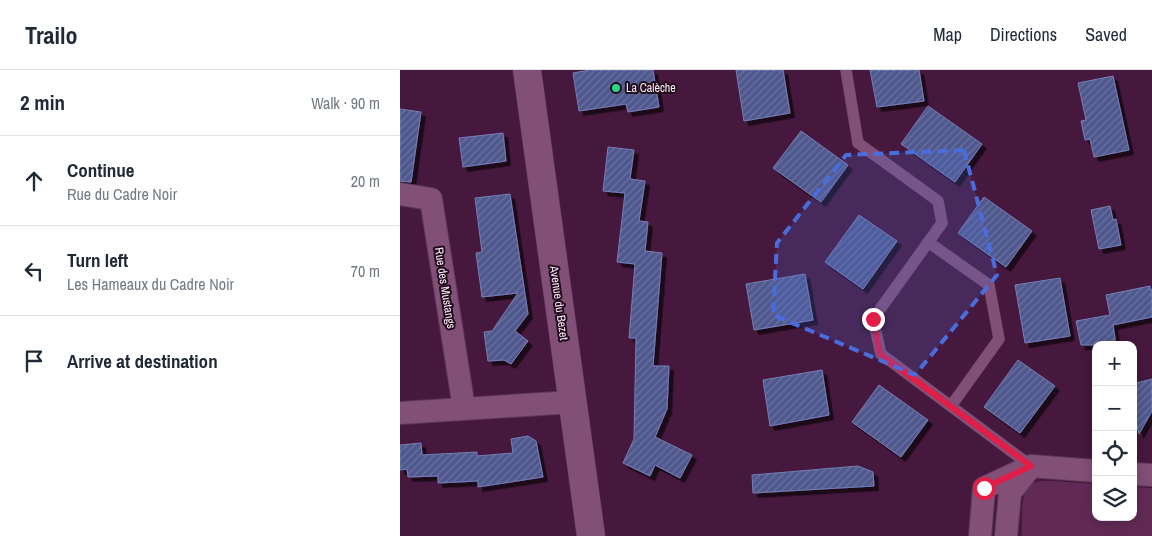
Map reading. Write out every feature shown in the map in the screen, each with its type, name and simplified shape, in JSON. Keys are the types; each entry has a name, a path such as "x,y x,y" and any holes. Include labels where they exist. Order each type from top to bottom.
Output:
{"street":[{"name":"Avenue du Bezet","path":"527,70 592,536"},
{"name":"Rue des Mustangs","path":"400,194 431,199 464,408"},
{"path":"400,413 573,402"},
{"path":"980,536 984,488 1031,466 1092,471"},
{"path":"1006,536 1010,493 1031,466"},
{"path":"1137,474 1152,475"}],"lane":[{"path":"846,70 858,143 938,201 942,223 873,319 880,354 1031,466"},
{"path":"928,242 989,285 1000,339 951,406"}],"highlighted area":[{"path":"964,150 997,275 915,375 773,315 777,243 846,155"}],"shaded area":[{"path":"1042,481 1092,484 1092,521 1137,521 1137,487 1152,488 1152,536 1022,536 1022,509 1025,494 1030,485"}],"building":[{"name":"La Calèche","path":"590,70 653,70 659,107 628,112 626,104 579,111 573,73"},
{"path":"736,70 783,70 790,113 744,121"},
{"path":"870,70 919,70 924,101 877,107"},
{"path":"1113,76 1129,150 1094,157 1090,139 1085,140 1081,121 1086,120 1078,83"},
{"path":"928,106 982,144 955,182 901,144"},
{"path":"400,109 421,112 411,182 400,181"},
{"path":"801,131 848,165 821,202 773,168"},
{"path":"503,133 506,161 463,167 459,138"},
{"path":"608,147 634,150 630,179 645,181 639,221 648,222 645,251 662,253 653,366 669,366 667,409 655,437 692,455 680,478 655,465 650,476 623,463 634,439 636,338 629,338 635,264 617,262 625,193 603,191"},
{"path":"510,194 528,314 515,331 528,341 511,364 504,360 488,361 484,332 492,331 518,293 482,297 476,253 482,252 475,198"},
{"path":"984,197 1032,231 1006,267 958,233"},
{"path":"1110,206 1113,220 1116,219 1121,245 1099,249 1091,210"},
{"path":"859,215 897,241 863,289 825,262"},
{"path":"805,274 813,320 754,330 746,284"},
{"path":"1060,278 1070,336 1025,343 1015,285"},
{"path":"1150,286 1150,290 1152,289 1152,317 1113,325 1115,341 1092,341 1092,345 1081,345 1076,321 1110,315 1106,295"},
{"path":"1018,360 1055,386 1020,433 984,407"},
{"path":"822,370 829,415 770,426 763,380"},
{"path":"1152,379 1152,411 1139,434 1137,426 1137,383"},
{"path":"879,385 928,420 901,457 852,422"},
{"path":"528,436 536,441 543,477 478,487 478,481 438,483 438,476 408,477 407,469 400,470 400,445 421,443 422,455 477,452 477,456 513,453 511,439"},
{"path":"858,466 873,472 874,486 753,493 752,475"}],"place":[{"name":"La Calèche","path":"616,88"}],"route":[{"path":"873,319 880,354 1031,466 984,488"}]}
